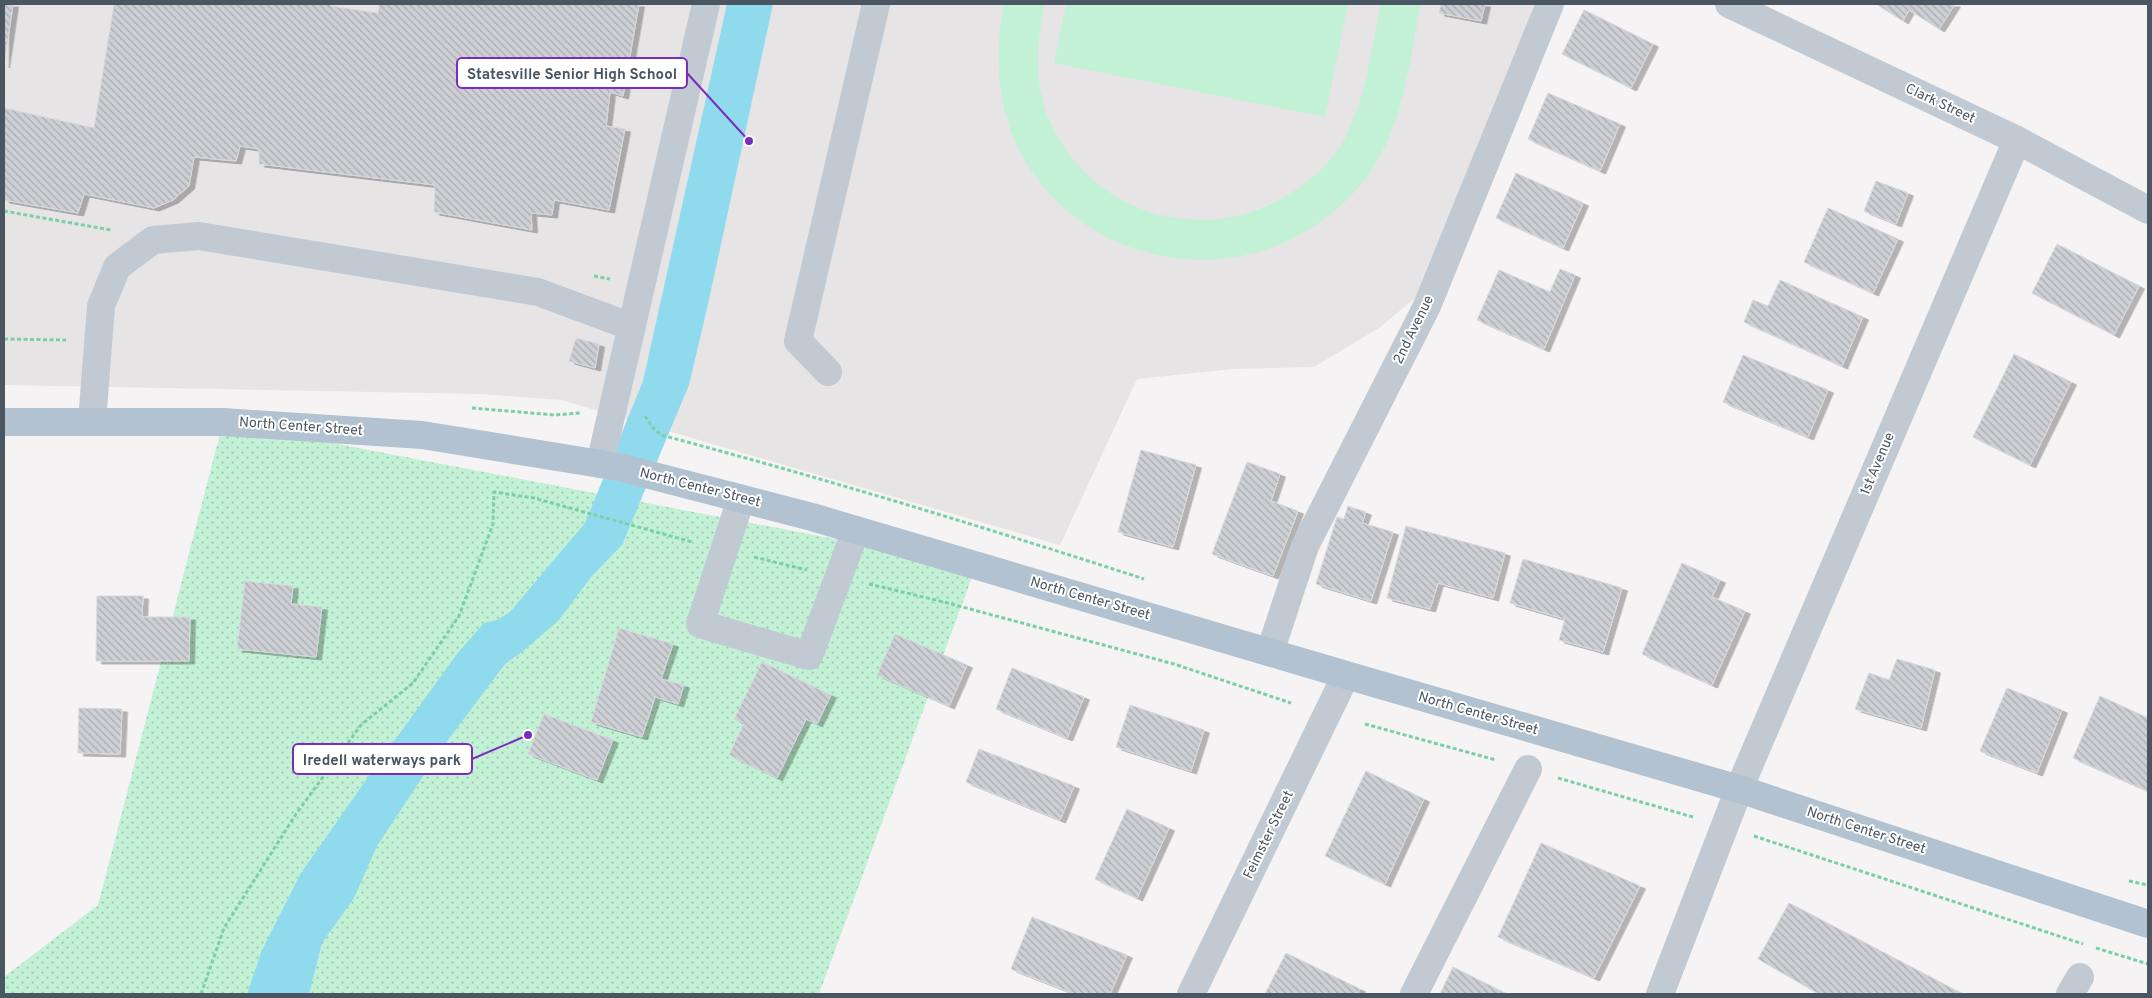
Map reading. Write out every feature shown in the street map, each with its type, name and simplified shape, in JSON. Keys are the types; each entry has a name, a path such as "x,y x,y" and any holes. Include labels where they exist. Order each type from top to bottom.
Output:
{"main road":[{"name":"North Center Street","path":"4,422 223,422 422,436 619,467 856,530 1346,676 1739,789 2148,924"}],"street":[{"path":"600,464 706,4"},
{"path":"828,372 798,341 876,4"},
{"name":"2nd Avenue","path":"1270,652 1305,546 1427,306 1550,4"},
{"name":"Clark Street","path":"1729,4 2017,140 2148,210"},
{"name":"1st Avenue","path":"1660,994 1739,789 2017,140"},
{"path":"92,422 101,306 117,267 153,240 199,236 538,292 632,327"},
{"path":"741,499 700,624 809,656 856,530"},
{"name":"Feimster Street","path":"1191,994 1346,676"},
{"path":"1414,994 1528,769"}],"path":[{"path":"4,339 73,340"},
{"path":"464,407 555,415 582,413"},
{"path":"201,994 224,928 296,814 361,725 413,683 459,616 493,524 494,492 534,498 724,550 944,602 1174,664 1292,703"},
{"path":"1365,724 1724,826 2085,944"},
{"path":"2094,947 2148,964"}],"shaded area":[{"path":"4,4 1550,4 1438,279 1379,328 1314,367 1234,369 1137,379 1060,545 561,400 480,394 4,385"}],"green space":[{"path":"1004,4 1045,4 1038,50 1038,66 1039,81 1046,111 1052,126 1071,157 1095,182 1123,200 1154,213 1186,219 1220,219 1254,211 1286,196 1318,172 1332,158 1343,142 1357,109 1367,74 1381,4 1421,4 1405,86 1394,126 1376,163 1353,193 1324,219 1303,233 1263,250 1222,259 1180,259 1139,250 1100,234 1066,210 1037,179 1015,141 1004,107 999,73 999,39"},
{"path":"1066,4 1348,4 1325,117 1054,63"},
{"path":"223,422 976,566 819,994 4,994 4,977 98,905"}],"water":[{"path":"727,4 773,4 689,385 622,545 592,576 558,621 505,664 439,752 377,846 354,898 322,943 309,994 247,994 262,950 301,873 366,780 457,654 484,623 497,620 510,612 585,523 643,381"}],"building":[{"path":"4,4 13,4 4,65"},
{"path":"114,4 331,4 331,6 378,13 379,4 639,4 623,96 610,92 606,126 625,129 609,210 554,200 552,215 531,213 532,230 434,212 435,185 259,164 259,149 240,146 236,161 194,157 189,186 173,200 154,208 84,194 78,213 4,200 4,108 94,128"},
{"path":"1441,4 1485,4 1481,21 1439,13"},
{"path":"1876,4 1955,4 1939,29 1909,10 1903,21"},
{"path":"1584,10 1653,44 1631,88 1562,54"},
{"path":"1548,93 1620,124 1600,171 1528,139"},
{"path":"1516,173 1583,203 1563,248 1496,218"},
{"path":"1876,181 1908,193 1896,224 1864,211"},
{"path":"1828,208 1898,239 1873,293 1804,262"},
{"path":"2057,244 2139,286 2114,335 2032,293"},
{"path":"1560,269 1575,275 1544,349 1477,320 1499,270 1550,292"},
{"path":"1780,280 1863,317 1842,366 1744,322 1753,300 1768,306"},
{"path":"576,338 599,344 595,368 569,361"},
{"path":"2014,354 2071,382 2030,465 1973,437"},
{"path":"1743,355 1828,390 1808,437 1723,402"},
{"path":"1141,450 1196,465 1173,547 1118,532"},
{"path":"1247,462 1280,474 1271,501 1298,511 1273,576 1212,554"},
{"path":"1348,506 1366,512 1362,523 1393,532 1371,601 1316,584 1337,517 1344,519"},
{"path":"1406,526 1505,553 1493,598 1438,583 1430,609 1387,598"},
{"path":"1523,559 1622,588 1603,652 1559,640 1565,619 1510,603"},
{"path":"1682,563 1720,580 1712,597 1745,611 1712,685 1642,654"},
{"path":"245,581 293,586 291,604 322,607 316,657 237,649"},
{"path":"97,596 143,596 142,617 190,617 189,661 96,661"},
{"path":"619,628 673,644 661,679 684,685 678,704 655,697 642,737 591,722"},
{"path":"895,634 967,665 949,706 877,675"},
{"path":"1897,659 1935,670 1921,728 1855,709 1869,673 1889,680"},
{"path":"762,662 831,695 817,724 806,719 777,778 729,755 744,723 734,719"},
{"path":"1012,668 1084,697 1067,738 996,709"},
{"path":"2007,688 2062,710 2037,773 1980,751"},
{"path":"2100,696 2148,718 2148,791 2073,758"},
{"path":"1130,705 1204,730 1191,771 1116,747"},
{"path":"79,708 122,709 120,754 78,753"},
{"path":"544,714 613,740 597,780 528,754"},
{"path":"979,749 1074,786 1060,820 966,782"},
{"path":"1366,771 1424,799 1385,884 1325,856"},
{"path":"1127,809 1169,828 1137,898 1095,879"},
{"path":"1541,843 1640,886 1594,978 1498,937"},
{"path":"1789,903 1961,993 1819,994 1758,959"},
{"path":"1032,917 1127,955 1110,994 1075,994 1011,969"},
{"path":"1286,953 1360,989 1357,994 1265,994"},
{"path":"1453,967 1507,994 1440,994"}],"place":[{"name":"Statesville Senior High School","path":"749,141"},
{"name":"Iredell waterways park","path":"528,735"}]}
